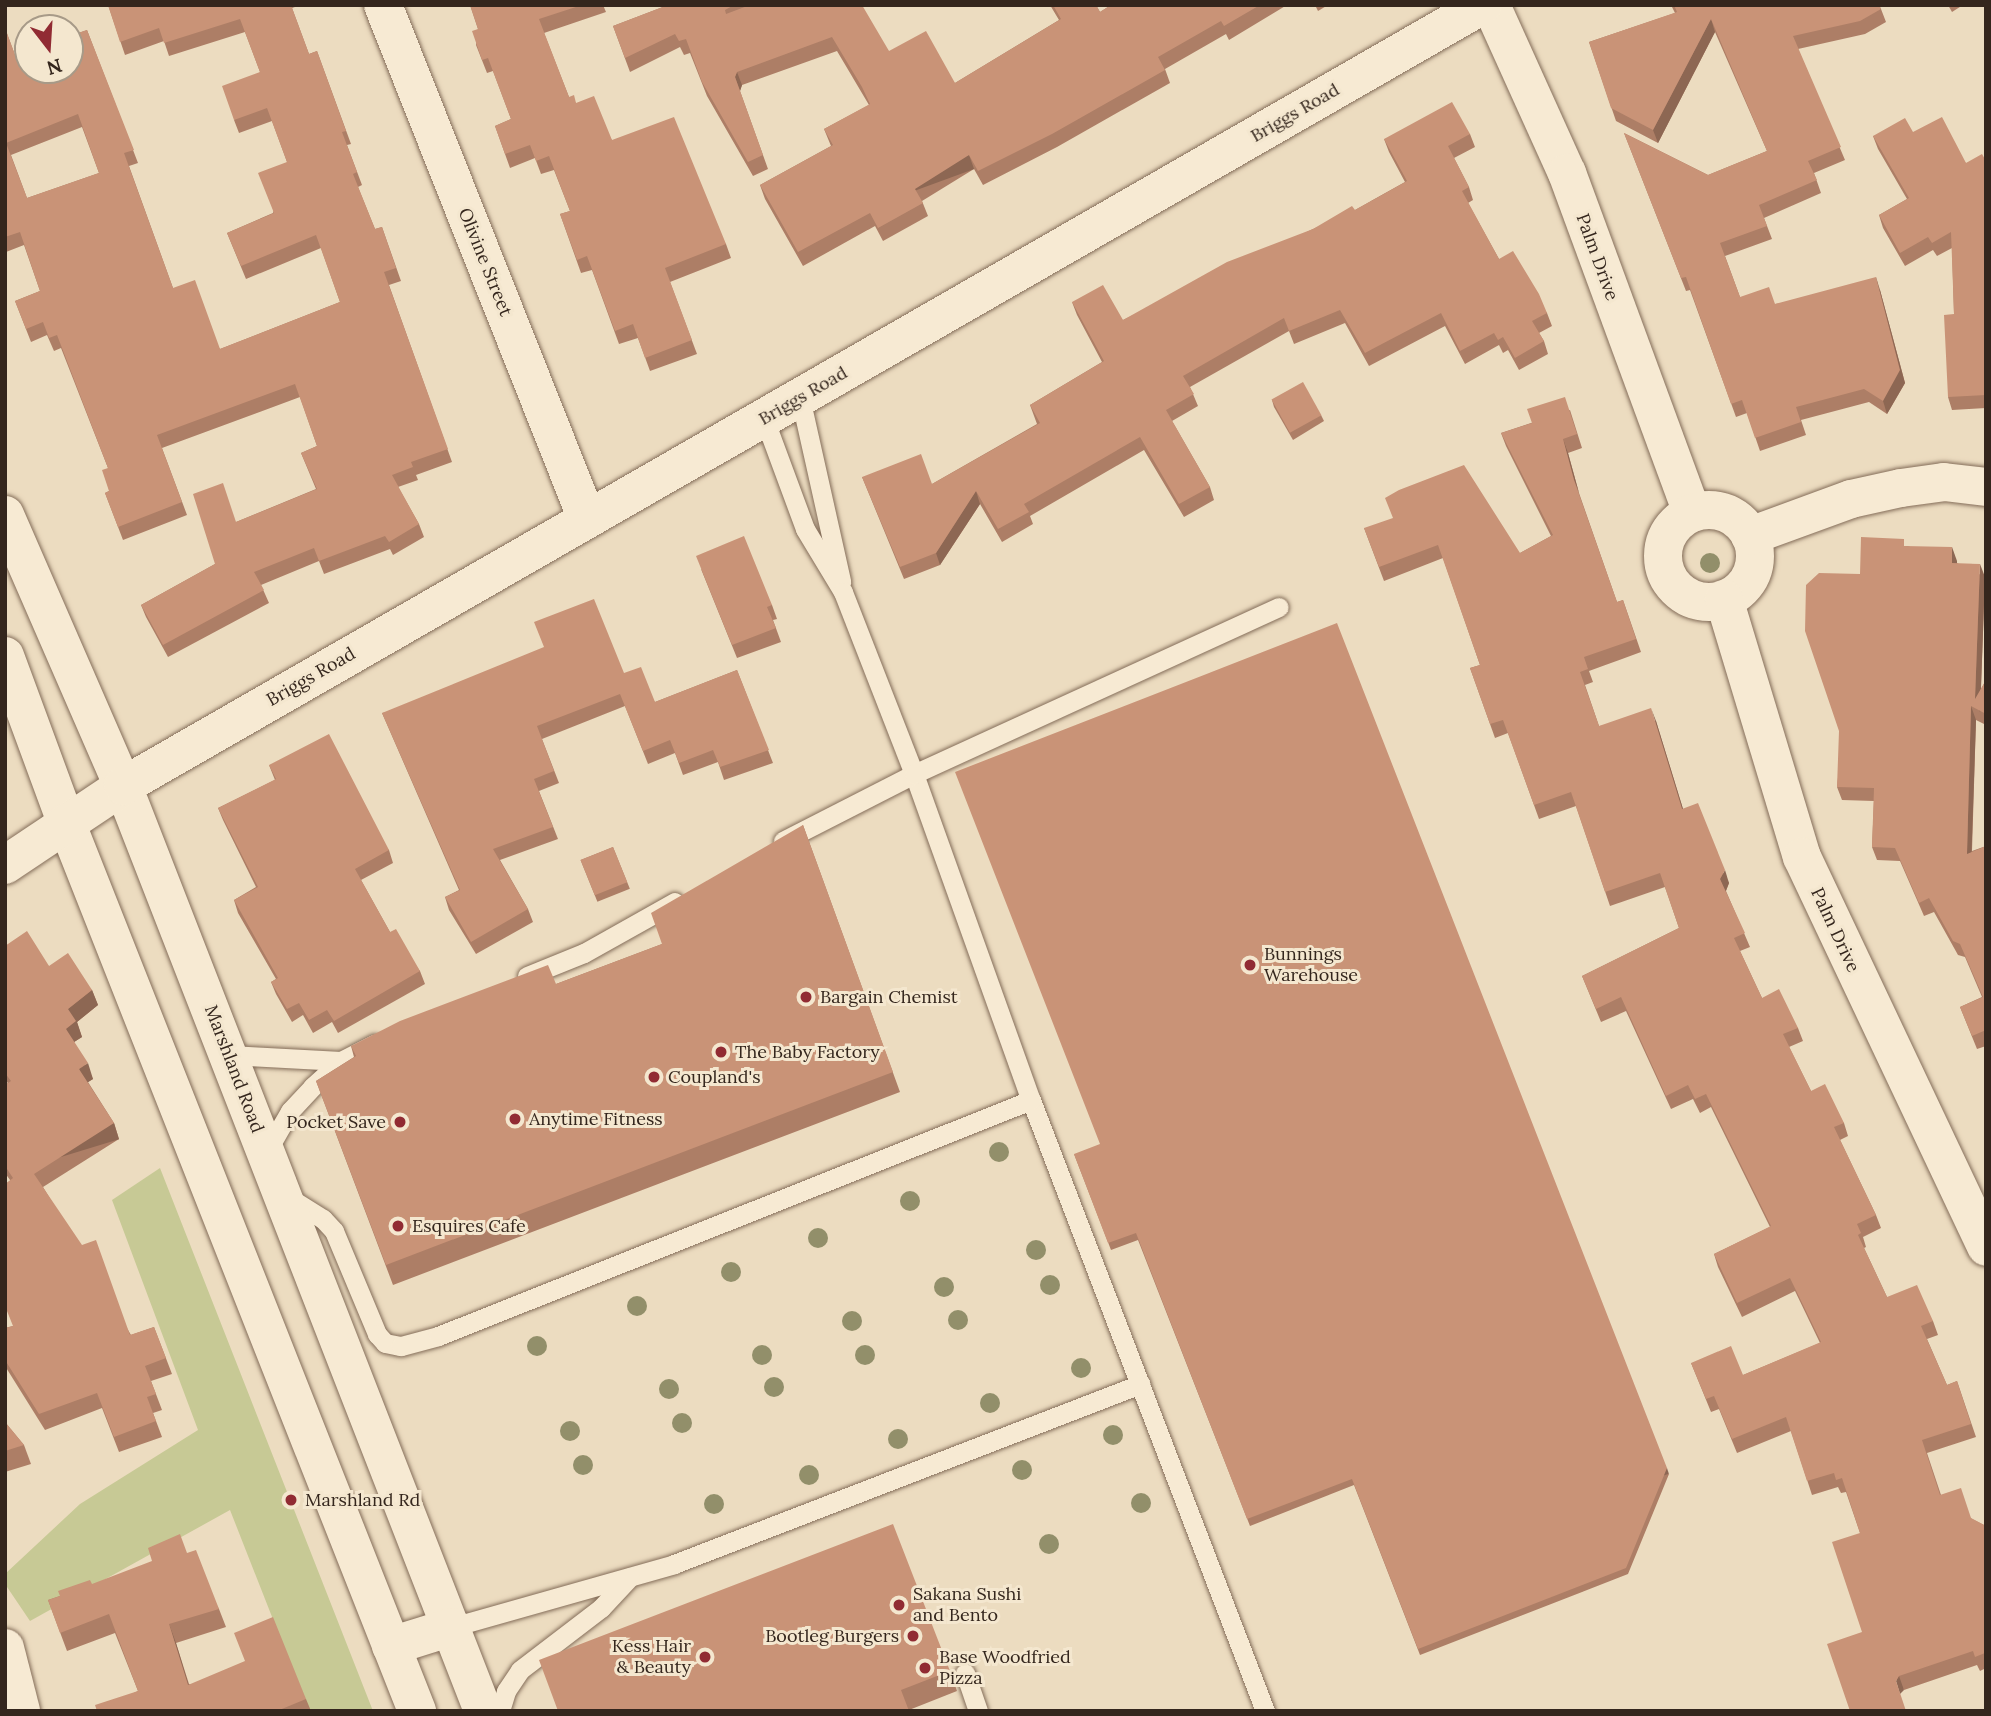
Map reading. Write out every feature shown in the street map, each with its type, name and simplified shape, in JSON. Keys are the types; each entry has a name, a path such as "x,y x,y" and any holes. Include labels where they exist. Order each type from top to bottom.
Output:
{"main road":[{"name":"Olivine Street","path":"383,5 587,519"},
{"name":"Briggs Road","path":"5,865 123,786 1483,5"},
{"name":"Palm Drive","path":"1491,5 1567,173 1692,513"},
{"path":"1751,536 1852,499 1901,488 1944,482 1986,487"},
{"path":"1705,510 1732,516 1751,536 1754,566 1748,580 1724,599 1692,598 1669,579 1664,564 1666,541 1678,521 1692,513 1705,510"},
{"name":"Marshland Road","path":"5,515 123,786 483,1711"},
{"name":"Palm Drive","path":"1724,599 1802,857 1986,1247"},
{"path":"5,656 66,822 417,1711"},
{"path":"391,1646 452,1627"},
{"path":"5,1648 21,1711"}],"lane":[{"path":"800,397 843,593 914,774 1031,1100 1265,1711"},
{"path":"764,418 805,529 843,593"},
{"path":"762,853 914,774 1279,607"},
{"path":"512,982 584,953 691,893"},
{"path":"266,1152 290,1111 341,1061 390,1036"},
{"path":"229,1055 341,1061"},
{"path":"282,1193 323,1219 334,1231 382,1341 414,1344 1031,1100"},
{"path":"452,1627 674,1564 1140,1384"},
{"path":"500,1711 506,1691 520,1670 601,1608 631,1576"},
{"path":"965,1673 978,1711"}],"green space":[{"path":"160,1168 373,1711 309,1711 230,1510 30,1621 5,1584 5,1574 80,1504 198,1430 112,1200"}],"building":[{"path":"108,5 291,5 309,54 317,51 346,131 342,132 357,172 353,174 375,229 382,227 396,268 384,272 448,449 411,462 413,467 392,475 419,524 389,542 385,536 319,561 314,548 254,572 264,590 163,645 141,605 215,564 193,494 223,483 236,522 317,489 301,453 317,446 295,384 157,435 182,502 118,527 105,493 109,491 102,470 108,468 57,335 49,338 43,322 26,329 15,301 40,291 20,232 5,237 5,28 14,52 14,84 84,84 84,31 87,30 134,150 124,153 173,288 195,280 220,349 340,302 316,235 241,266 227,233 274,213 258,173 287,162 267,108 234,120 222,86 260,72 240,19 164,43 159,28 120,42","holes":["78,114 99,173 27,198 6,143"]},
{"path":"470,5 582,5 539,19 569,97 574,95 576,103 594,96 612,140 674,117 726,244 665,268 692,340 645,358 633,324 615,331 587,256 577,260 560,214 570,211 549,156 536,161 530,145 505,154 495,126 511,119 488,58 482,60 472,31 478,29"},
{"path":"668,5 734,5 725,10 726,14 750,5 862,5 889,51 926,31 955,83 1061,19 1053,5 1096,5 1100,12 1111,5 1260,5 1224,26 1221,21 1158,57 1165,70 1052,134 978,171 969,155 915,189 923,203 878,228 870,213 798,252 760,185 833,145 824,129 870,104 862,87 832,37 737,72 735,77 763,155 748,162 702,82 686,39 679,41 675,34 625,58 613,26"},
{"path":"1674,5 1879,5 1881,9 1860,21 1793,36 1841,147 1808,161 1817,180 1759,205 1767,226 1720,243 1740,297 1769,287 1775,304 1876,277 1900,370 1883,401 1864,389 1796,407 1801,422 1755,438 1742,400 1731,404 1686,277 1681,278 1624,133 1708,175 1767,151 1711,19 1653,130 1611,108 1589,42 1677,12"},
{"path":"1452,102 1470,134 1448,146 1469,187 1462,191 1499,259 1513,251 1539,294 1547,313 1532,321 1544,341 1515,358 1503,337 1498,340 1494,333 1460,351 1441,313 1365,353 1340,310 1289,331 1284,318 1183,376 1194,394 1166,410 1210,487 1179,504 1140,437 1024,504 1029,512 998,529 976,491 936,553 900,567 862,477 921,454 932,484 1040,423 1030,405 1104,361 1072,302 1103,285 1123,320 1227,262 1313,229 1352,206 1355,210 1407,181 1384,139"},
{"path":"1942,117 1966,163 1982,154 1986,161 1986,395 1948,397 1944,315 1954,314 1951,232 1932,243 1928,237 1900,253 1879,215 1909,198 1873,136 1905,118 1913,132"},
{"path":"1303,382 1321,415 1290,433 1272,399"},
{"path":"1565,397 1577,434 1563,439 1574,480 1617,602 1623,600 1636,639 1584,657 1588,669 1580,672 1599,726 1651,708 1682,809 1698,803 1725,870 1720,879 1745,933 1734,938 1762,998 1779,989 1798,1028 1783,1034 1811,1091 1825,1084 1844,1123 1834,1127 1876,1215 1857,1224 1861,1233 1858,1235 1887,1297 1917,1285 1933,1321 1921,1326 1947,1385 1957,1381 1971,1424 1922,1440 1940,1495 1961,1488 1971,1518 1986,1526 1986,1654 1975,1657 1973,1651 1899,1676 1896,1681 1906,1711 1850,1711 1827,1644 1862,1632 1832,1542 1860,1533 1842,1478 1836,1480 1834,1473 1807,1481 1786,1417 1732,1439 1714,1396 1706,1399 1691,1363 1731,1346 1743,1375 1821,1342 1790,1278 1737,1303 1714,1254 1771,1226 1706,1094 1695,1099 1688,1085 1666,1096 1621,997 1596,1009 1582,976 1679,928 1660,873 1605,892 1571,792 1534,805 1503,720 1490,724 1470,668 1480,665 1438,545 1379,567 1364,528 1393,518 1385,498 1464,465 1520,553 1553,535 1501,433 1532,423 1527,409"},
{"path":"744,536 772,605 767,607 776,628 732,645 696,556"},
{"path":"1861,537 1904,539 1904,546 1952,547 1952,563 1980,564 1975,699 1986,680 1986,714 1971,706 1967,854 1986,846 1986,1030 1972,1036 1960,1007 1983,997 1960,944 1953,941 1929,898 1919,903 1895,848 1872,847 1874,788 1837,787 1839,731 1805,631 1806,585 1819,573 1860,574"},
{"path":"594,599 624,673 641,667 655,702 737,670 769,750 720,767 713,750 679,763 670,740 643,751 620,694 537,726 554,771 534,779 553,827 493,849 528,909 471,942 445,897 460,890 382,713 544,647 534,622"},
{"name":"Bunnings Warehouse","path":"1337,623 1667,1468 1626,1568 1418,1649 1352,1479 1247,1519 1136,1233 1108,1243 1074,1154 1100,1144 955,772"},
{"path":"329,734 389,850 355,869 390,932 396,929 420,971 334,1021 327,1010 309,1020 299,1003 287,1009 271,982 278,978 234,900 258,887 218,808 276,779 269,765"},
{"path":"803,825 893,1072 386,1265 316,1081 356,1056 351,1046 400,1021 548,965 556,984 662,944 651,913"},
{"path":"613,847 627,882 595,895 581,860"},
{"path":"27,931 49,966 68,953 92,990 68,1009 76,1021 66,1029 88,1063 79,1069 114,1123 34,1174 82,1245 96,1240 130,1335 154,1327 166,1358 145,1366 156,1394 147,1397 156,1421 114,1437 97,1393 39,1414 5,1360 5,1328 13,1326 5,1306 5,1184 13,1178 5,1166 5,1085 11,1081 5,1073 5,946"},
{"path":"5,1422 24,1445 5,1451"},
{"path":"893,1524 950,1671 901,1690 909,1711 558,1711 539,1660"},
{"path":"180,1534 187,1553 196,1550 219,1609 169,1624 188,1685 245,1661 234,1633 273,1617 306,1699 277,1711 97,1711 95,1705 138,1691 109,1614 60,1633 48,1600 60,1596 58,1591 90,1580 92,1584 152,1561 148,1548"}],"place":[{"name":"Bunnings Warehouse","path":"1250,965"},
{"name":"Bargain Chemist","path":"806,997"},
{"name":"The Baby Factory","path":"721,1052"},
{"name":"Coupland's","path":"654,1077"},
{"name":"Anytime Fitness","path":"515,1119"},
{"name":"Pocket Save","path":"400,1122"},
{"name":"Esquires Cafe","path":"398,1226"},
{"name":"Marshland Rd","path":"291,1500"},
{"name":"Sakana Sushi and Bento","path":"899,1605"},
{"name":"Bootleg Burgers","path":"913,1636"},
{"name":"Kess Hair & Beauty","path":"705,1657"},
{"name":"Base Woodfried Pizza","path":"925,1668"}]}
